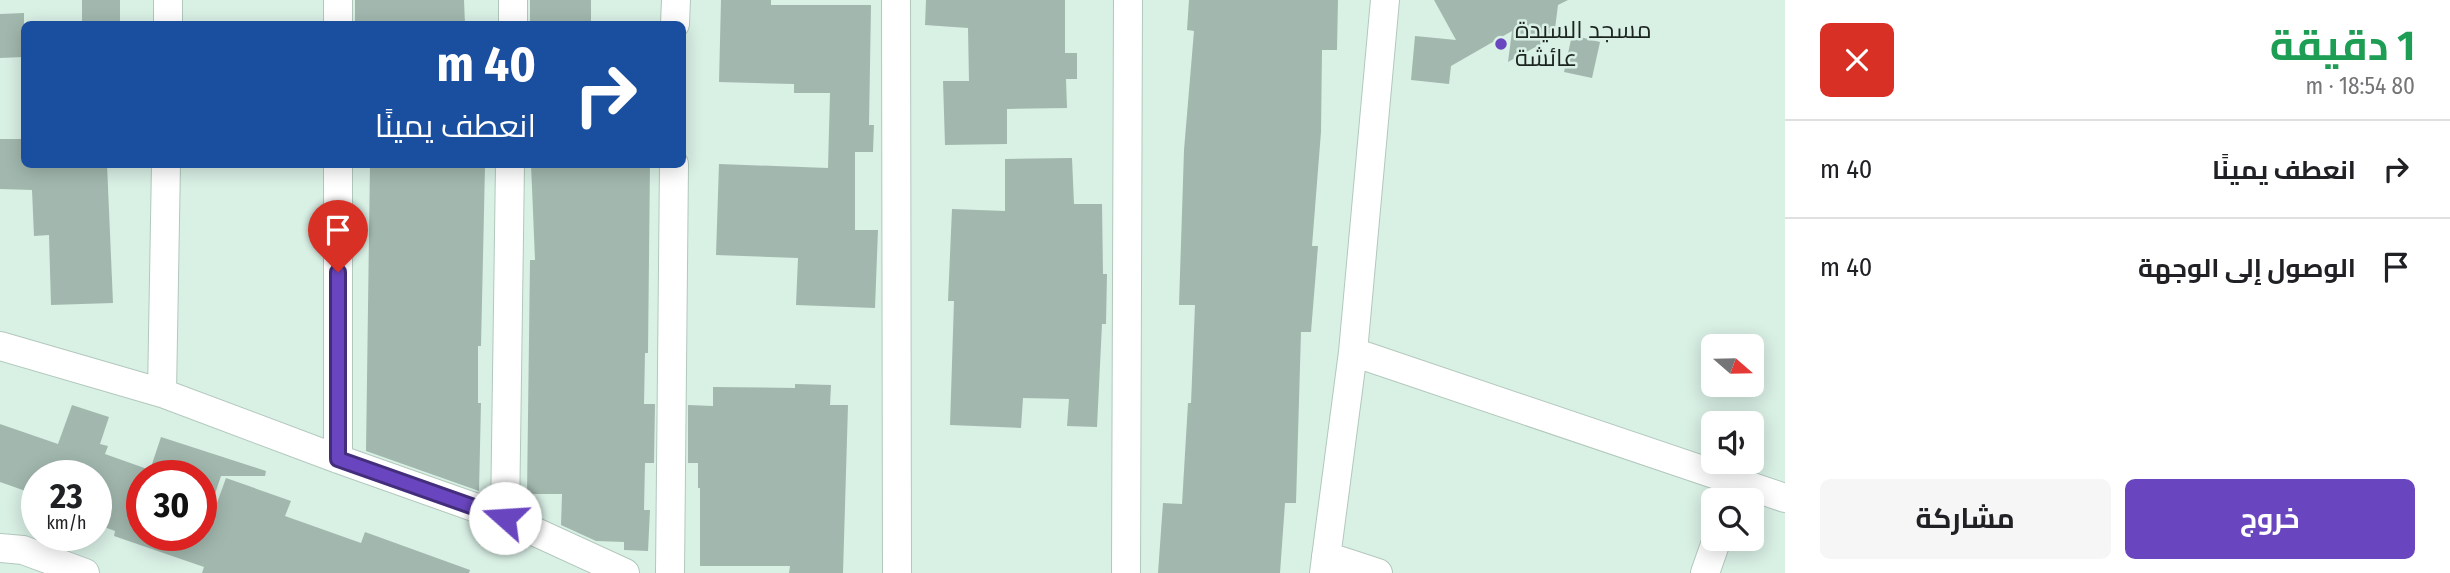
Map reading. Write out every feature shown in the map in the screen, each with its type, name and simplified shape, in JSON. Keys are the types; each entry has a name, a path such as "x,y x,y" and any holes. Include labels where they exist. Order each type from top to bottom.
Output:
{"street":[{"path":"168,0 168,21"},
{"path":"338,0 338,21"},
{"path":"513,0 513,21"},
{"path":"676,0 676,21"},
{"path":"896,0 897,573"},
{"path":"1126,573 1128,0"},
{"path":"1378,573 1325,565 1353,352 1385,0"},
{"path":"162,393 166,168"},
{"path":"338,168 338,459"},
{"path":"505,518 510,168"},
{"path":"670,573 674,168"},
{"path":"0,346 162,393 505,518 625,573"},
{"path":"1353,352 1727,488"},
{"path":"1764,495 1785,498"},
{"path":"0,548 23,550 85,573"},
{"path":"1705,573 1713,551"}],"building":[{"path":"82,0 120,0 120,21 82,21"},
{"path":"355,0 464,0 465,21 355,21"},
{"path":"530,0 591,0 591,21 530,21"},
{"path":"721,0 771,0 771,5 871,5 869,125 874,125 873,152 855,152 855,230 878,230 875,308 796,305 798,258 716,255 719,164 828,168 830,93 794,93 794,84 719,82"},
{"path":"926,0 1065,0 1065,53 1077,53 1077,79 1066,79 1067,108 1007,109 1007,144 945,145 943,81 969,81 968,28 925,25"},
{"path":"1189,0 1338,0 1337,50 1322,50 1321,132 1312,246 1318,246 1311,332 1301,332 1296,503 1285,503 1280,573 1158,573 1163,503 1182,504 1188,403 1191,403 1195,305 1179,305 1184,150 1194,31 1187,30"},
{"path":"1434,0 1568,0 1558,5 1554,37 1508,62 1512,31 1451,66 1449,84 1411,80 1415,36 1456,40"},
{"path":"24,13 24,21 21,21 21,57 0,58 0,14"},
{"path":"1572,35 1600,42 1592,78 1564,72"},
{"path":"0,139 21,139 21,168 107,168 113,303 51,305 49,235 34,236 32,190 0,189"},
{"path":"1072,158 1074,204 1102,204 1103,274 1107,274 1106,324 1102,324 1097,427 1067,426 1069,399 1023,398 1021,428 950,425 954,301 948,301 952,209 1005,211 1005,159"},
{"path":"370,168 485,168 481,346 478,346 478,403 481,403 479,491 366,451"},
{"path":"531,168 650,168 648,353 645,353 644,404 655,404 654,463 645,463 644,510 650,510 648,551 624,550 624,542 596,541 561,525 562,494 527,494 530,260 535,260"},
{"path":"795,384 831,385 830,405 848,405 843,573 789,573 790,566 700,566 700,488 698,463 688,463 688,405 713,406 713,387 795,388"},
{"path":"72,405 109,417 100,444 108,446 105,454 126,461 126,540 114,536 115,531 112,530 112,460 21,460 21,489 0,482 0,424 58,444"},
{"path":"161,437 266,471 265,476 221,476 217,488 217,460 153,460"},
{"path":"226,478 291,501 285,516 361,543 365,532 470,570 469,573 202,573 204,567 158,551 217,551 217,503"}],"place":[{"name":"مسجد السيدة عائشة","path":"1501,44"}],"route":[{"path":"338,272 338,459 505,518"}]}
